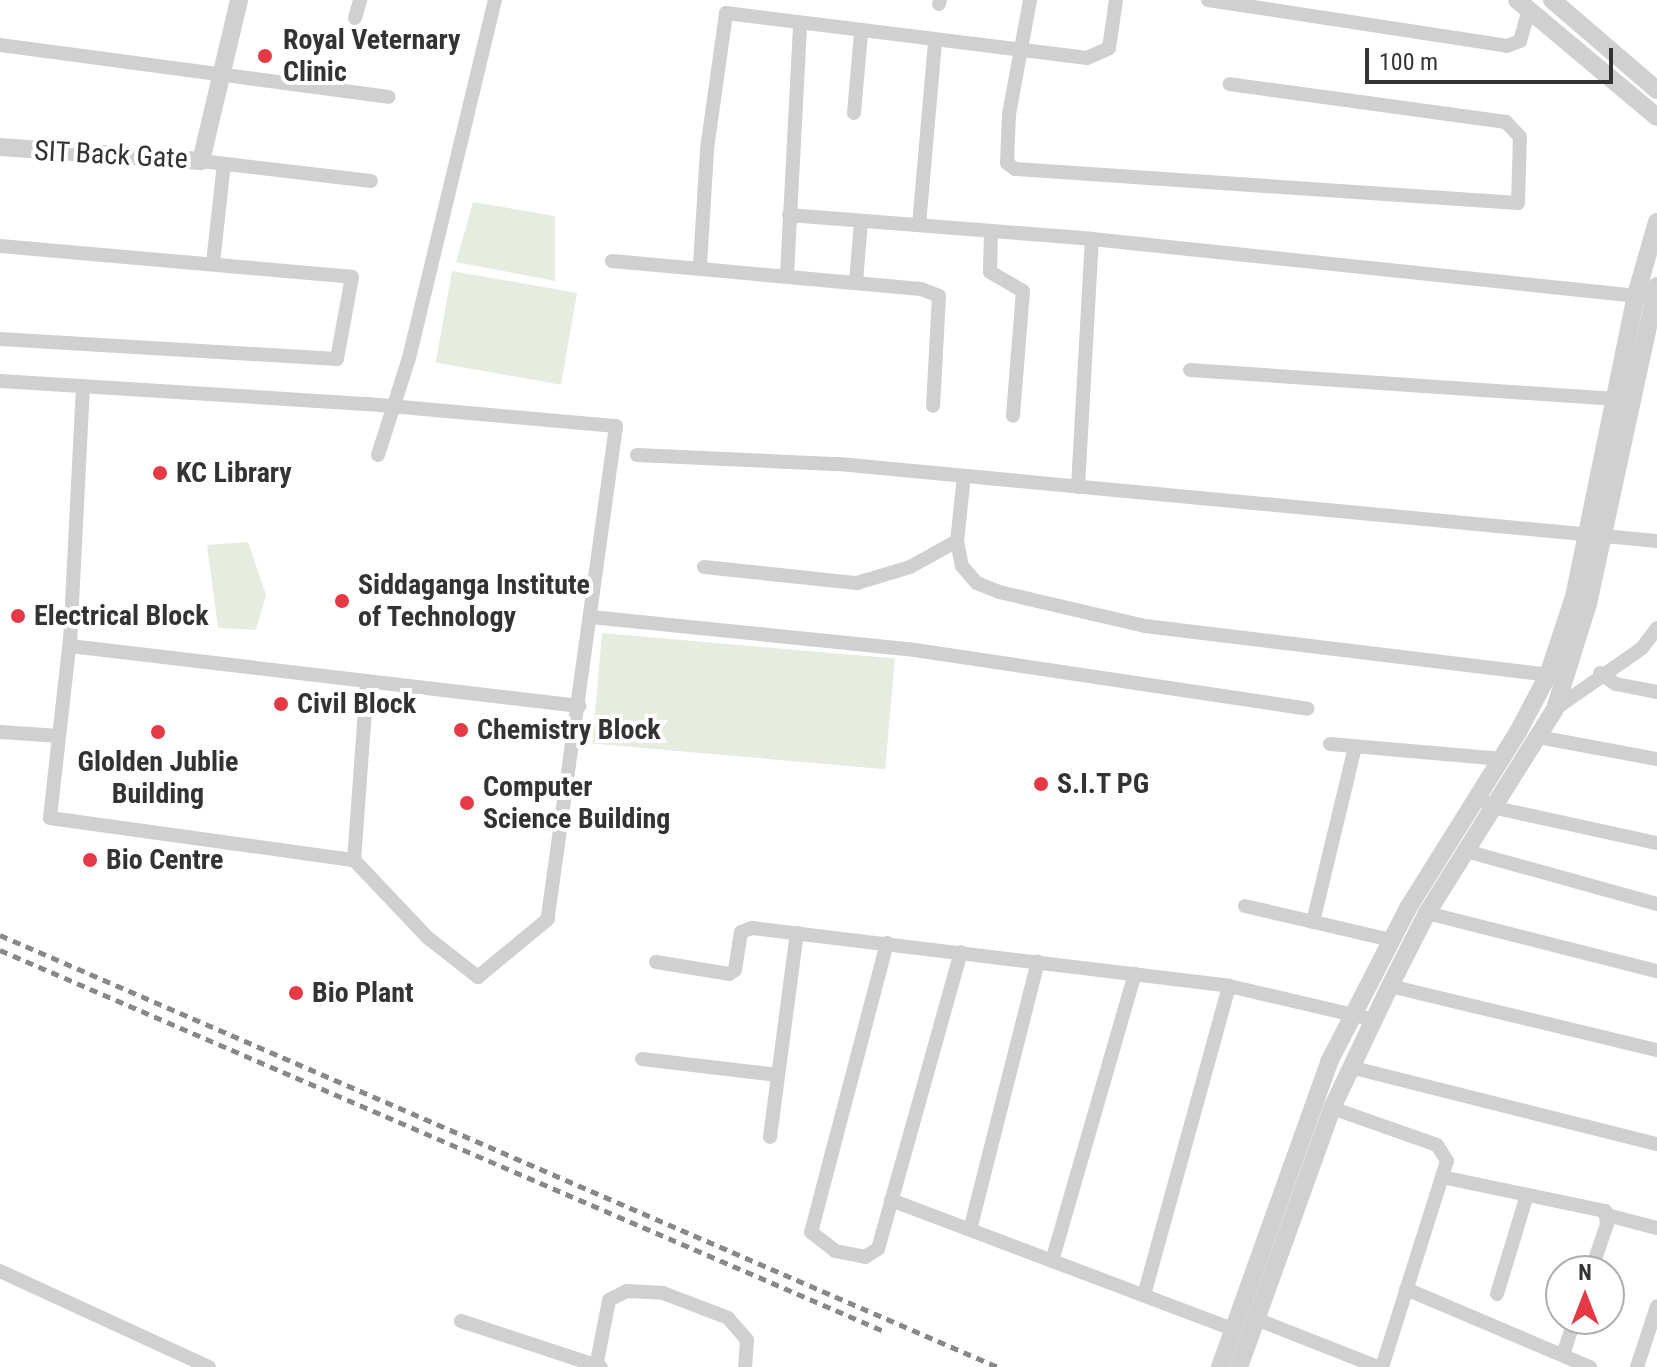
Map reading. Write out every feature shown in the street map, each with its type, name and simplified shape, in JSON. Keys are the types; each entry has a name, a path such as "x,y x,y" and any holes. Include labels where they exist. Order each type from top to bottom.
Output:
{"street":[{"name":"SIT Back Gate","path":"0,147 201,161 207,152 220,75 239,0"},
{"path":"355,18 360,0"},
{"path":"378,455 394,406 495,0"},
{"path":"1030,0 1009,126 1007,163 1015,169 1518,203 1520,137 1506,122 1230,84"},
{"path":"700,265 707,149 726,13 935,43 1099,55 1109,48 1116,0"},
{"path":"1208,0 1507,46 1520,41 1523,5"},
{"path":"1552,0 1657,90"},
{"path":"1523,5 1657,117"},
{"path":"787,275 800,25"},
{"path":"854,113 861,33"},
{"path":"919,225 935,43"},
{"path":"0,45 389,97"},
{"path":"201,161 371,181"},
{"path":"213,263 224,164"},
{"path":"789,215 1092,239 1651,294"},
{"path":"856,282 861,221"},
{"path":"1239,1367 1332,1108 1354,1068 1390,986 1427,913 1496,808 1555,709 1651,294 1657,222"},
{"path":"991,231 990,272 1023,291 1013,416"},
{"path":"1078,487 1092,239"},
{"path":"0,246 352,277 337,359 0,339"},
{"path":"612,261 700,265 921,289 939,296 933,406"},
{"path":"1220,1367 1283,1178 1354,1012 1391,940 1479,798 1548,675 1596,536 1616,399 1651,294"},
{"path":"1190,370 1616,399"},
{"path":"0,381 394,406 616,426 548,919 478,977 428,938 354,860 50,818 70,639"},
{"path":"83,386 70,646 579,706"},
{"path":"637,455 839,464 1657,541"},
{"path":"964,476 957,541 962,566 977,583 1056,606 1145,626 1548,675"},
{"path":"704,567 857,583 910,567 957,541"},
{"path":"591,617 908,649 1308,709"},
{"path":"1555,709 1600,673 1650,649 1657,628"},
{"path":"1600,673 1616,684 1657,692"},
{"path":"354,860 367,681"},
{"path":"0,732 59,736"},
{"path":"1538,737 1657,759"},
{"path":"1330,744 1502,759"},
{"path":"1313,922 1355,747"},
{"path":"1479,798 1496,808 1657,843"},
{"path":"1466,851 1657,904"},
{"path":"1245,906 1391,940"},
{"path":"1427,913 1657,971"},
{"path":"656,962 729,974 745,929 797,933 1229,986 1354,1012 1375,1020"},
{"path":"770,1137 797,933"},
{"path":"887,943 811,1232 835,1251 865,1257 878,1249 961,952"},
{"path":"970,1230 1038,961"},
{"path":"1052,1261 1135,974"},
{"path":"1144,1295 1229,986"},
{"path":"1390,986 1657,1050"},
{"path":"642,1059 778,1075"},
{"path":"1354,1068 1657,1144"},
{"path":"1256,1319 1380,1367 1447,1161 1437,1145 1332,1108"},
{"path":"1442,1177 1526,1198 1598,1207 1607,1215 1657,1228"},
{"path":"1497,1294 1526,1198"},
{"path":"891,1200 1232,1329"},
{"path":"1596,1255 1607,1215"},
{"path":"0,1271 209,1367"},
{"path":"1406,1289 1590,1367"},
{"path":"461,1321 598,1367 609,1300 615,1293 648,1291 728,1318 747,1340 745,1367"},
{"path":"1637,1367 1657,1306"},
{"path":"1563,1355 1570,1335"}],"shaded area":[{"path":"473,202 555,216 555,281 456,262"},
{"path":"452,271 577,293 561,385 436,363"},
{"path":"248,542 266,595 256,630 218,628 207,545"},
{"path":"602,633 895,659 885,769 592,744"}],"railway":[{"path":"0,935 998,1367"},
{"path":"0,950 884,1331"}],"place":[{"name":"Royal Veternary Clinic","path":"265,56"},
{"name":"KC Library","path":"160,473"},
{"name":"Siddaganga Institute of Technology","path":"342,601"},
{"name":"Electrical Block","path":"18,616"},
{"name":"Civil Block","path":"281,704"},
{"name":"Chemistry Block","path":"461,730"},
{"name":"Glolden Jublie Building","path":"158,732"},
{"name":"S.I.T PG","path":"1041,784"},
{"name":"Computer Science Building","path":"467,803"},
{"name":"Bio Centre","path":"90,860"},
{"name":"Bio Plant","path":"296,993"}]}
